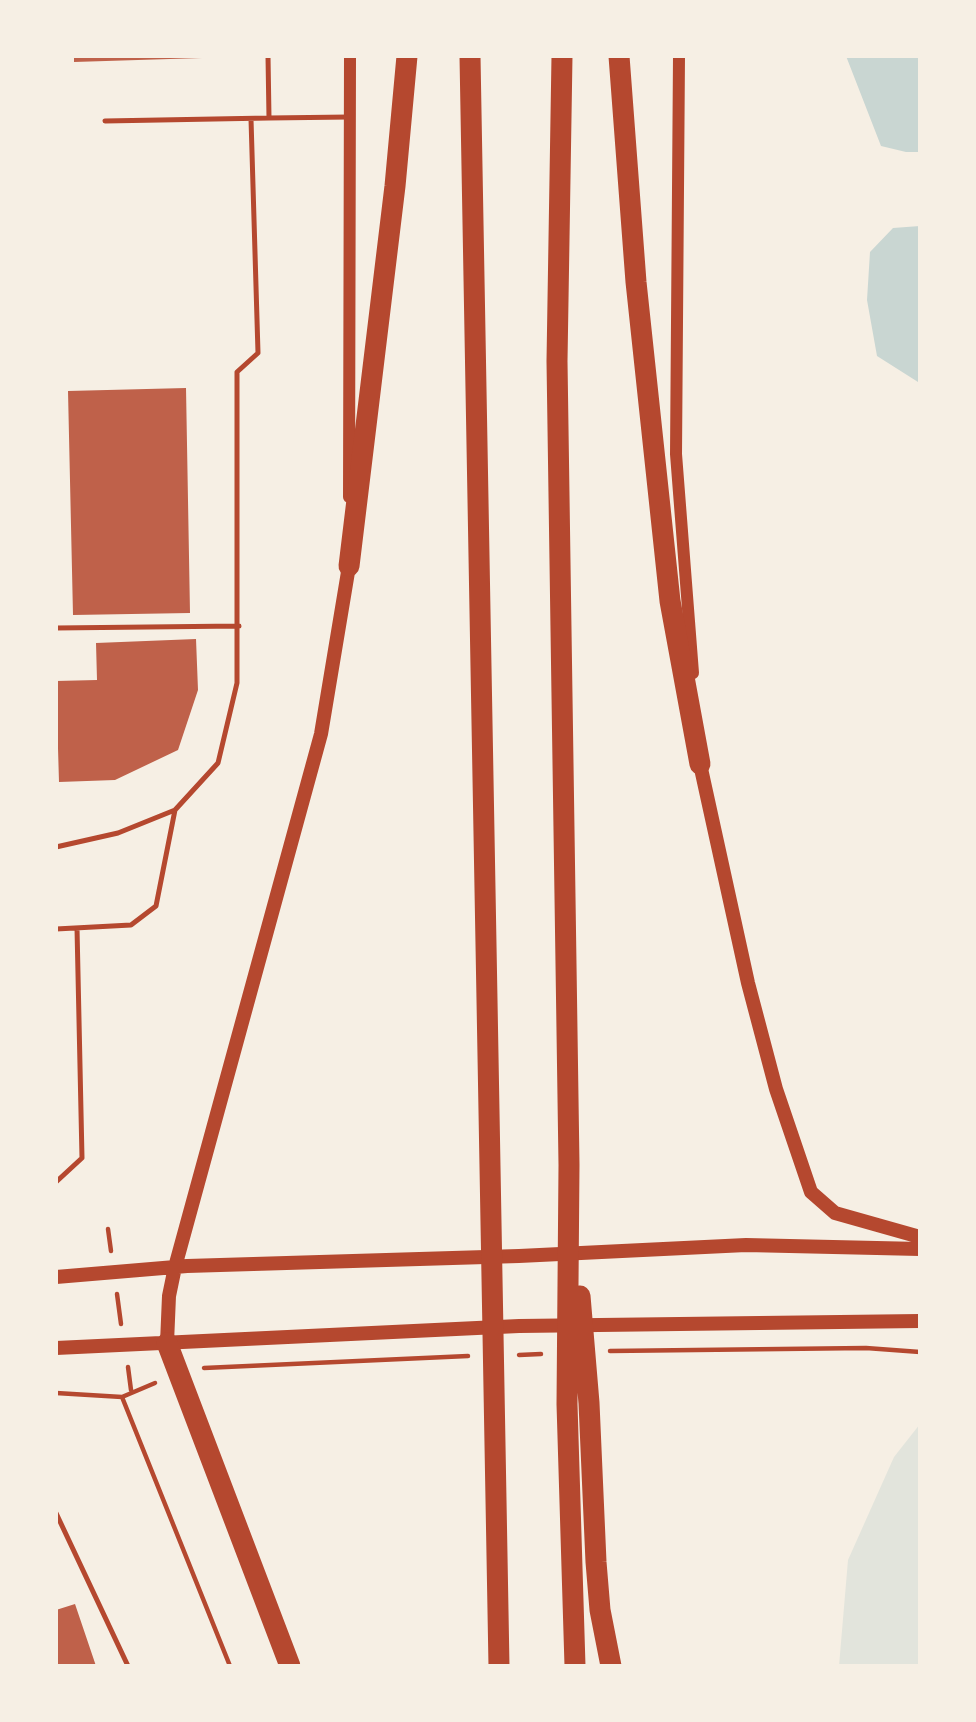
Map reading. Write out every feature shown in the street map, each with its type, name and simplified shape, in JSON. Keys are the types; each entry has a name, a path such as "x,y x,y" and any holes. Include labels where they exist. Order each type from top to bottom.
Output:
{"highway":[{"path":"349,566 395,186 407,56"},
{"path":"470,56 499,1666"},
{"path":"562,56 556,360 569,1165 567,1404 575,1666"},
{"path":"619,56 635,268 670,601 700,764"},
{"path":"569,1165 589,1403 600,1610 611,1666"},
{"path":"167,1343 290,1666"}],"main road":[{"path":"167,1343 169,1296 175,1267 321,734 349,566"},
{"path":"700,764 748,983 780,1102 811,1192 835,1213 920,1237"},
{"path":"56,1277 175,1267 519,1256 746,1245 920,1249"},
{"path":"56,1348 519,1326 920,1321"}],"street":[{"path":"349,566 350,56"},
{"path":"679,56 676,454 700,764"}],"lane":[{"path":"268,56 269,118"},
{"path":"105,121 349,117"},
{"path":"56,847 118,833 175,810 218,763 237,683 237,372 258,353 251,119"},
{"path":"56,628 239,626"},
{"path":"56,929 131,925 156,906 175,810"},
{"path":"56,1182 82,1158 77,928"},
{"path":"56,1513 128,1666"}],"path":[{"path":"56,1393 122,1397 131,1390 108,1229"},
{"path":"122,1397 230,1666"}],"shaded area":[{"path":"846,56 920,56 920,152 906,152 881,146"},
{"path":"920,226 918,382 877,356 867,300 870,252 893,228"},
{"path":"920,1424 920,1666 839,1666 848,1560 894,1457"}],"building":[{"path":"74,56 202,56 202,58 74,62"},
{"path":"186,388 190,613 73,615 68,391"},
{"path":"196,639 198,690 178,750 115,780 59,782 56,681 97,680 96,643"},
{"path":"75,1604 96,1666 56,1666 56,1610"}]}
